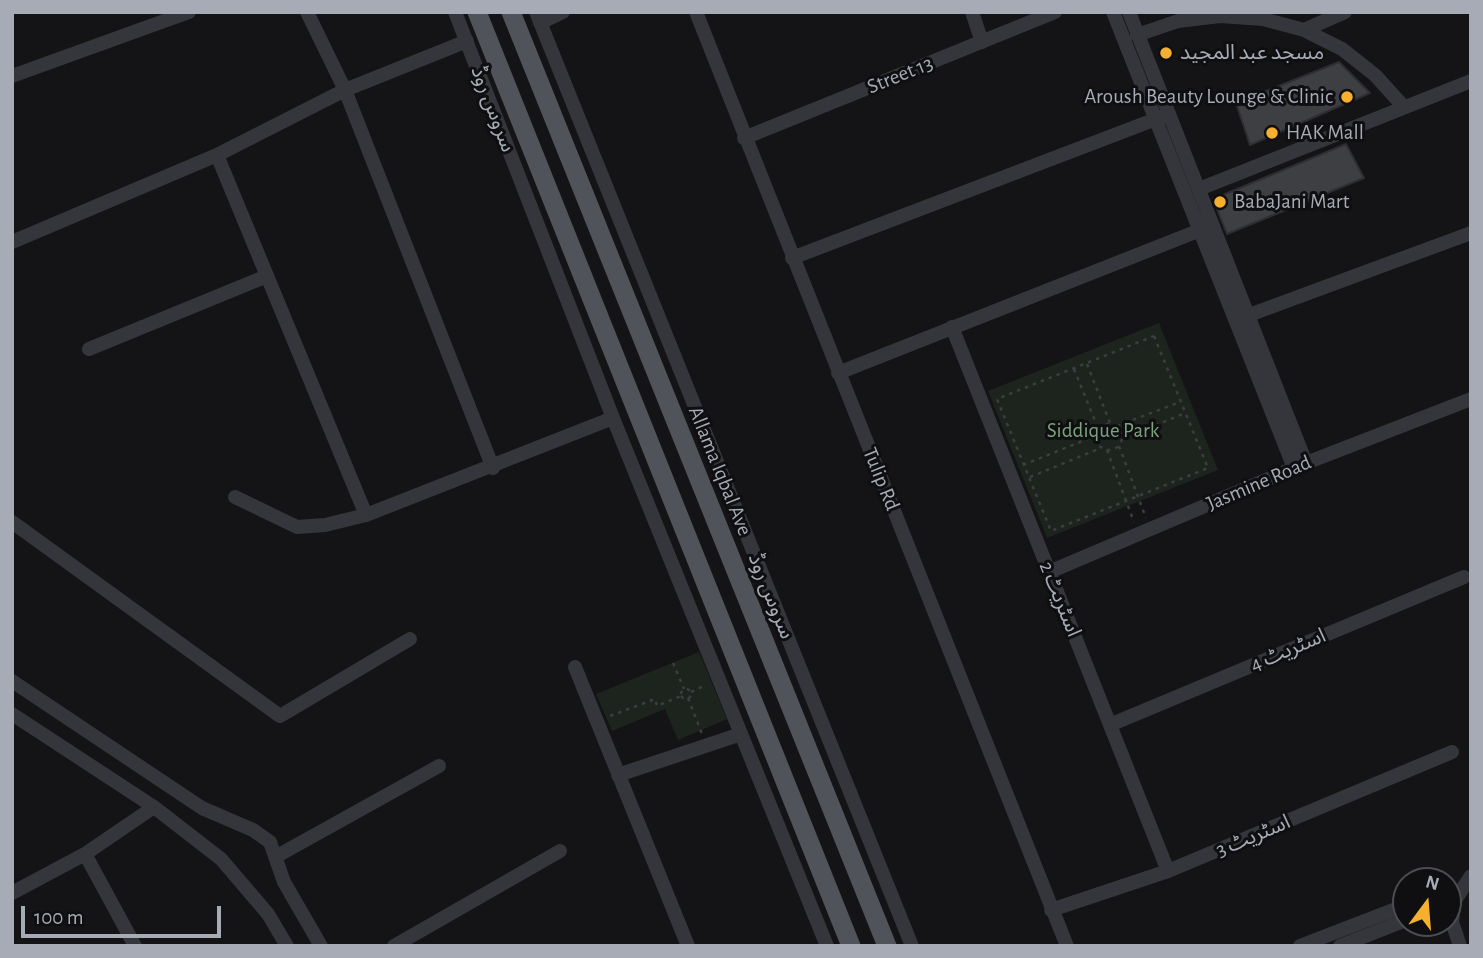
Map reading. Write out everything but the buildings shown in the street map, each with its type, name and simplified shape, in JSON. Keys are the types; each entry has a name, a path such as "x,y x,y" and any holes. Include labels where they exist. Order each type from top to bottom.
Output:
{"main road":[{"path":"477,12 851,946"},
{"name":"Allama Iqbal Ave","path":"511,12 887,946"}],"street":[{"path":"12,76 164,16 189,12"},
{"path":"307,12 345,90 493,468"},
{"name":"سروس روڈ","path":"455,12 613,418 741,734 783,830 827,946"},
{"path":"538,18 563,12"},
{"name":"Tulip Rd","path":"696,12 1067,946"},
{"path":"972,12 982,42"},
{"name":"Street 13","path":"744,138 1055,12"},
{"path":"1113,12 1199,189 1207,228"},
{"path":"1129,12 1162,116 1300,466"},
{"path":"1304,30 1345,12"},
{"path":"1137,34 1178,22 1220,16 1263,19 1304,30 1342,49 1375,75 1404,106"},
{"name":"سروس روڈ","path":"538,18 912,946"},
{"path":"12,242 217,155 345,90 467,41"},
{"path":"1199,189 1471,81"},
{"path":"792,258 1162,116"},
{"path":"217,155 366,516"},
{"path":"838,373 1207,228"},
{"path":"1243,317 1471,233"},
{"path":"89,349 267,276"},
{"name":"اسٹریٹ 2","path":"951,327 1112,724 1168,871"},
{"name":"Jasmine Road","path":"1049,572 1300,466 1471,399"},
{"path":"234,497 297,527 366,516 493,468 613,418"},
{"path":"12,522 280,716 410,639"},
{"name":"اسٹریٹ 4","path":"1112,724 1464,577"},
{"path":"575,667 688,946"},
{"path":"12,681 202,808 253,830 270,842 277,856 284,883 321,946"},
{"path":"12,714 154,807 221,859 268,914 287,946"},
{"path":"618,775 741,734"},
{"name":"اسٹریٹ 3","path":"1051,910 1168,871 1452,752"},
{"path":"277,856 439,766"},
{"path":"12,893 85,854 154,807"},
{"path":"394,946 559,851"},
{"path":"85,854 135,946"},
{"path":"1300,946 1316,943 1392,911"},
{"path":"1339,946 1392,925"}],"path":[{"path":"1154,336 1208,468 1051,531 998,399 1087,363 1154,336"},
{"path":"1087,363 1110,423"},
{"path":"1074,369 1098,428 1095,436 1101,448"},
{"path":"1098,428 1110,423 1117,426 1180,402"},
{"path":"1122,439 1185,413"},
{"path":"1117,426 1122,439 1119,446 1138,496 1144,532"},
{"path":"1012,477 1024,464 1095,436"},
{"path":"1012,477 1030,477 1101,448 1107,450 1119,446"},
{"path":"1107,450 1126,500 1144,532"},
{"path":"673,663 684,689 691,692"},
{"path":"706,745 688,698 691,692 719,680"},
{"path":"681,696 684,689"},
{"path":"596,721 655,699 657,706 681,696 688,698"}],"green space":[{"name":"Siddique Park","path":"1159,323 1218,470 1047,538 988,391"},
{"path":"699,652 727,719 678,740 665,709 612,731 596,694"}],"place":[{"name":"مسجد عبد المجید","path":"1166,53"},
{"name":"Aroush Beauty Lounge & Clinic","path":"1347,97"},
{"name":"HAK Mall","path":"1272,133"},
{"name":"BabaJani Mart","path":"1220,202"}]}
